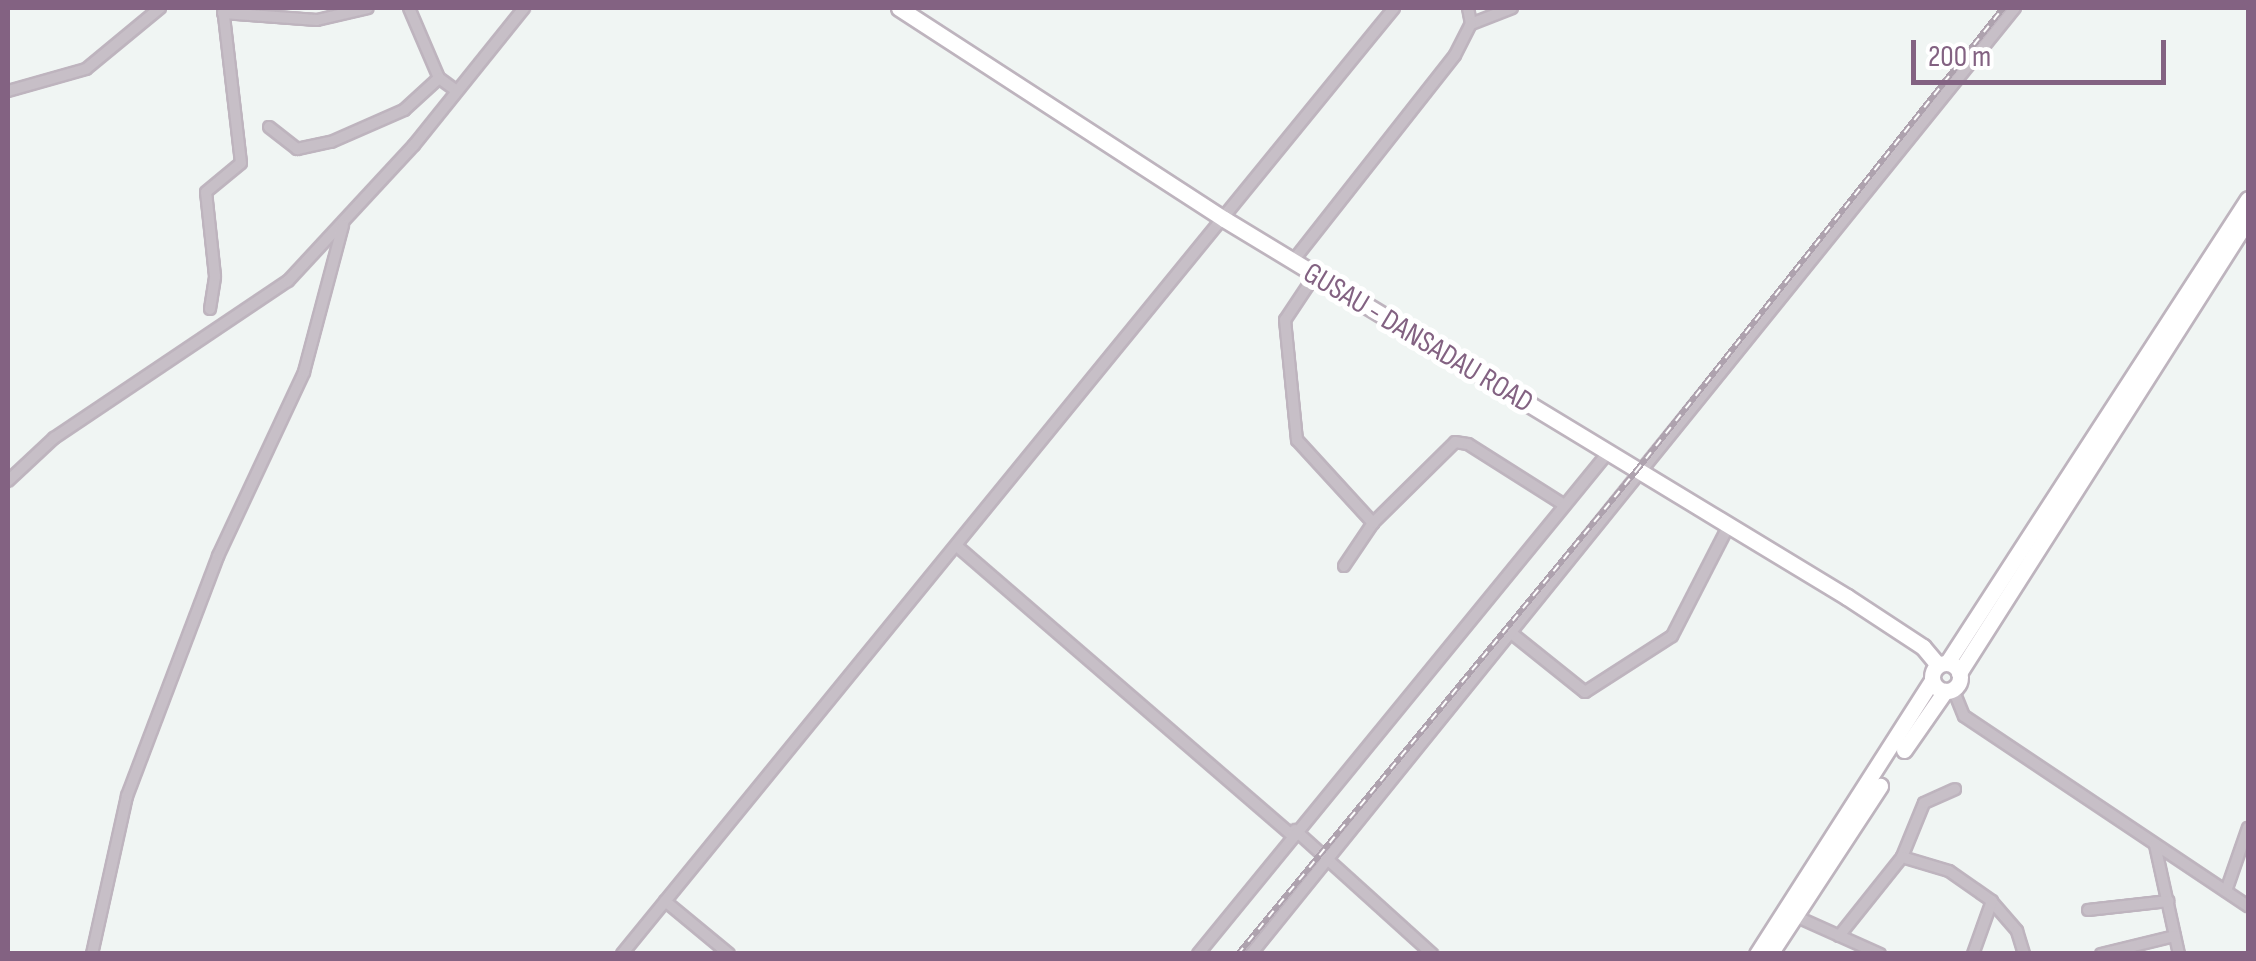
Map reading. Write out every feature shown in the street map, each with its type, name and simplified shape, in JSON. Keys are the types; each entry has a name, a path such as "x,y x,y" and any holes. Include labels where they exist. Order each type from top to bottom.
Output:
{"main road":[{"name":"GUSAU - DANSADAU ROAD","path":"899,8 1224,219 1923,646 1946,677"},
{"path":"1770,954 2135,389 2248,199"},
{"path":"2155,357 2248,219"},
{"path":"1757,954 1946,677"}],"street":[{"path":"8,90 86,69 160,8"},
{"path":"210,309 215,276 206,192 242,163 223,10 317,20 368,8"},
{"path":"409,8 439,78 457,91"},
{"path":"8,481 54,438 254,308 343,225 524,8"},
{"path":"622,954 1394,8"},
{"path":"1293,261 1454,55 1470,24 1468,8"},
{"path":"1470,24 1512,8"},
{"path":"1252,954 2015,8"},
{"path":"269,127 297,149 331,142 404,110 439,78"},
{"path":"92,954 127,796 218,556 304,372 343,225"},
{"path":"1315,275 1284,320 1298,440 1373,523"},
{"path":"1344,566 1373,523 1448,446 1462,441 1564,504"},
{"path":"1198,954 1293,832 1608,454"},
{"path":"1510,632 1584,692 1672,636 1728,527"},
{"path":"958,547 1328,859 1432,954"},
{"path":"1946,677 1964,716 2248,906"},
{"path":"1839,936 1902,857 1924,804 1955,789"},
{"path":"2226,891 2248,828"},
{"path":"2155,844 2180,954"},
{"path":"1902,857 1949,871 1992,902 2017,932 2024,954"},
{"path":"665,901 729,954"},
{"path":"2088,910 2168,901"},
{"path":"1973,954 1992,902"},
{"path":"1794,916 1880,954"},
{"path":"2102,954 2176,936"}],"railway":[{"path":"1238,954 1636,471 2003,8"}]}
